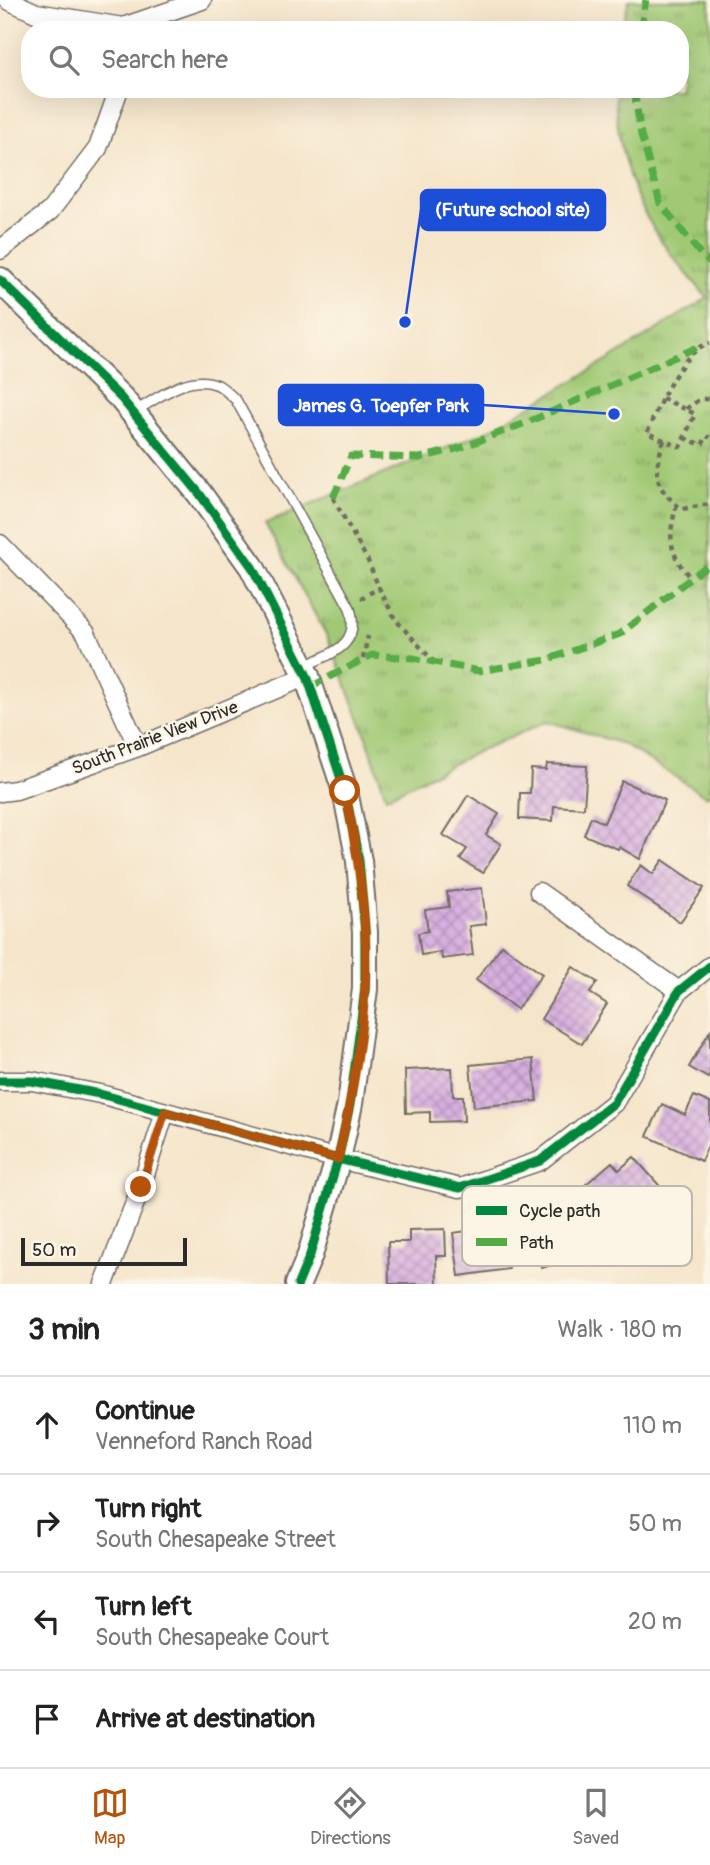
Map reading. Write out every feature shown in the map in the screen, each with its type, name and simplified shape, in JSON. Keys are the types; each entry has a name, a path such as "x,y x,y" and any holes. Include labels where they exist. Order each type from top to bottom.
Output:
{"street":[{"path":"8,0 36,13 83,21"},
{"path":"144,21 202,0"},
{"path":"0,250 50,211 90,159 98,148 116,98"},
{"path":"0,280 121,398 200,493 252,567 305,672 345,791 359,861 365,932 365,989 350,1104 338,1159 310,1255 298,1284"},
{"path":"0,544 86,633 138,747"},
{"name":"South Prairie View Drive","path":"0,792 16,790 138,747 305,672"},
{"path":"539,891 679,991"},
{"path":"466,1186 540,1161 614,1103 679,991 710,966"},
{"path":"0,1081 32,1081 100,1094 338,1159 462,1187"},
{"path":"104,1284 141,1187 165,1112"}],"lane":[{"path":"133,413 177,387 202,382 218,385 240,407 350,608 354,621 353,629 341,648 305,672"}],"path":[{"path":"662,398 695,414 680,447 647,433 662,398 684,365 702,345 710,343"},
{"path":"686,410 700,399 710,399"},
{"path":"684,438 702,445 707,436 710,438"},
{"path":"664,440 656,472 659,486 666,496 682,509 710,504"},
{"path":"333,498 368,561 395,619 434,662"},
{"path":"677,505 671,523 671,544 679,565 691,578"},
{"path":"365,608 363,597 379,588"},
{"path":"363,659 369,631"}],"green space":[{"path":"629,0 710,0 710,794 706,796 623,744 548,721 481,750 386,797 366,735 327,636 265,523 487,431 607,361 707,298 656,234 636,195 623,154 616,111 615,98 689,98 689,21 623,21"}],"building":[{"path":"547,764 587,766 584,808 554,806 553,821 519,819 520,793 530,793 531,769 546,770"},
{"path":"622,781 665,800 640,859 619,847 618,849 584,835 591,817 604,823"},
{"path":"468,795 499,814 486,835 501,844 483,873 460,859 467,849 443,835"},
{"path":"663,860 704,888 680,922 627,886 641,865 653,874"},
{"path":"482,888 486,924 469,926 473,955 442,959 441,952 421,955 418,933 428,931 425,910 449,907 447,892"},
{"path":"502,945 542,974 517,1009 476,980"},
{"path":"573,967 597,982 590,993 607,1004 582,1044 541,1019"},
{"path":"710,1031 710,1074 708,1078 689,1067"},
{"path":"533,1059 537,1101 474,1107 470,1065"},
{"path":"452,1068 453,1096 463,1096 464,1121 430,1122 430,1112 406,1113 405,1070"},
{"path":"694,1096 710,1103 710,1142 701,1161 647,1136 662,1104 685,1115"},
{"path":"634,1157 660,1186 585,1185 612,1162 619,1170"},
{"path":"445,1229 446,1256 436,1256 437,1284 389,1284 388,1242 409,1242 409,1230"},
{"path":"462,1232 462,1266 509,1266 509,1269 459,1276 453,1233"}],"marked path":[{"path":"642,21 646,0"},
{"path":"635,98 641,135 660,203 702,256 710,262"},
{"path":"333,498 351,456 420,458 460,448 528,422 702,345"},
{"path":"310,687 372,655 413,658 479,671 546,660 620,634 710,563"}],"cycle path":[{"path":"0,280 121,398 199,493 252,567 307,676 345,791 359,861 365,932 365,989 350,1104 338,1159 310,1255 298,1284"},
{"path":"466,1186 540,1161 614,1103 679,991 710,966"},
{"path":"0,1081 32,1081 100,1094 338,1159 462,1187"}],"place":[{"name":"(Future school site)","path":"405,322"},
{"name":"James G. Toepfer Park","path":"614,414"}],"route":[{"path":"141,1187 165,1112 338,1159 350,1104 365,989 365,932 359,861 345,791"}]}
